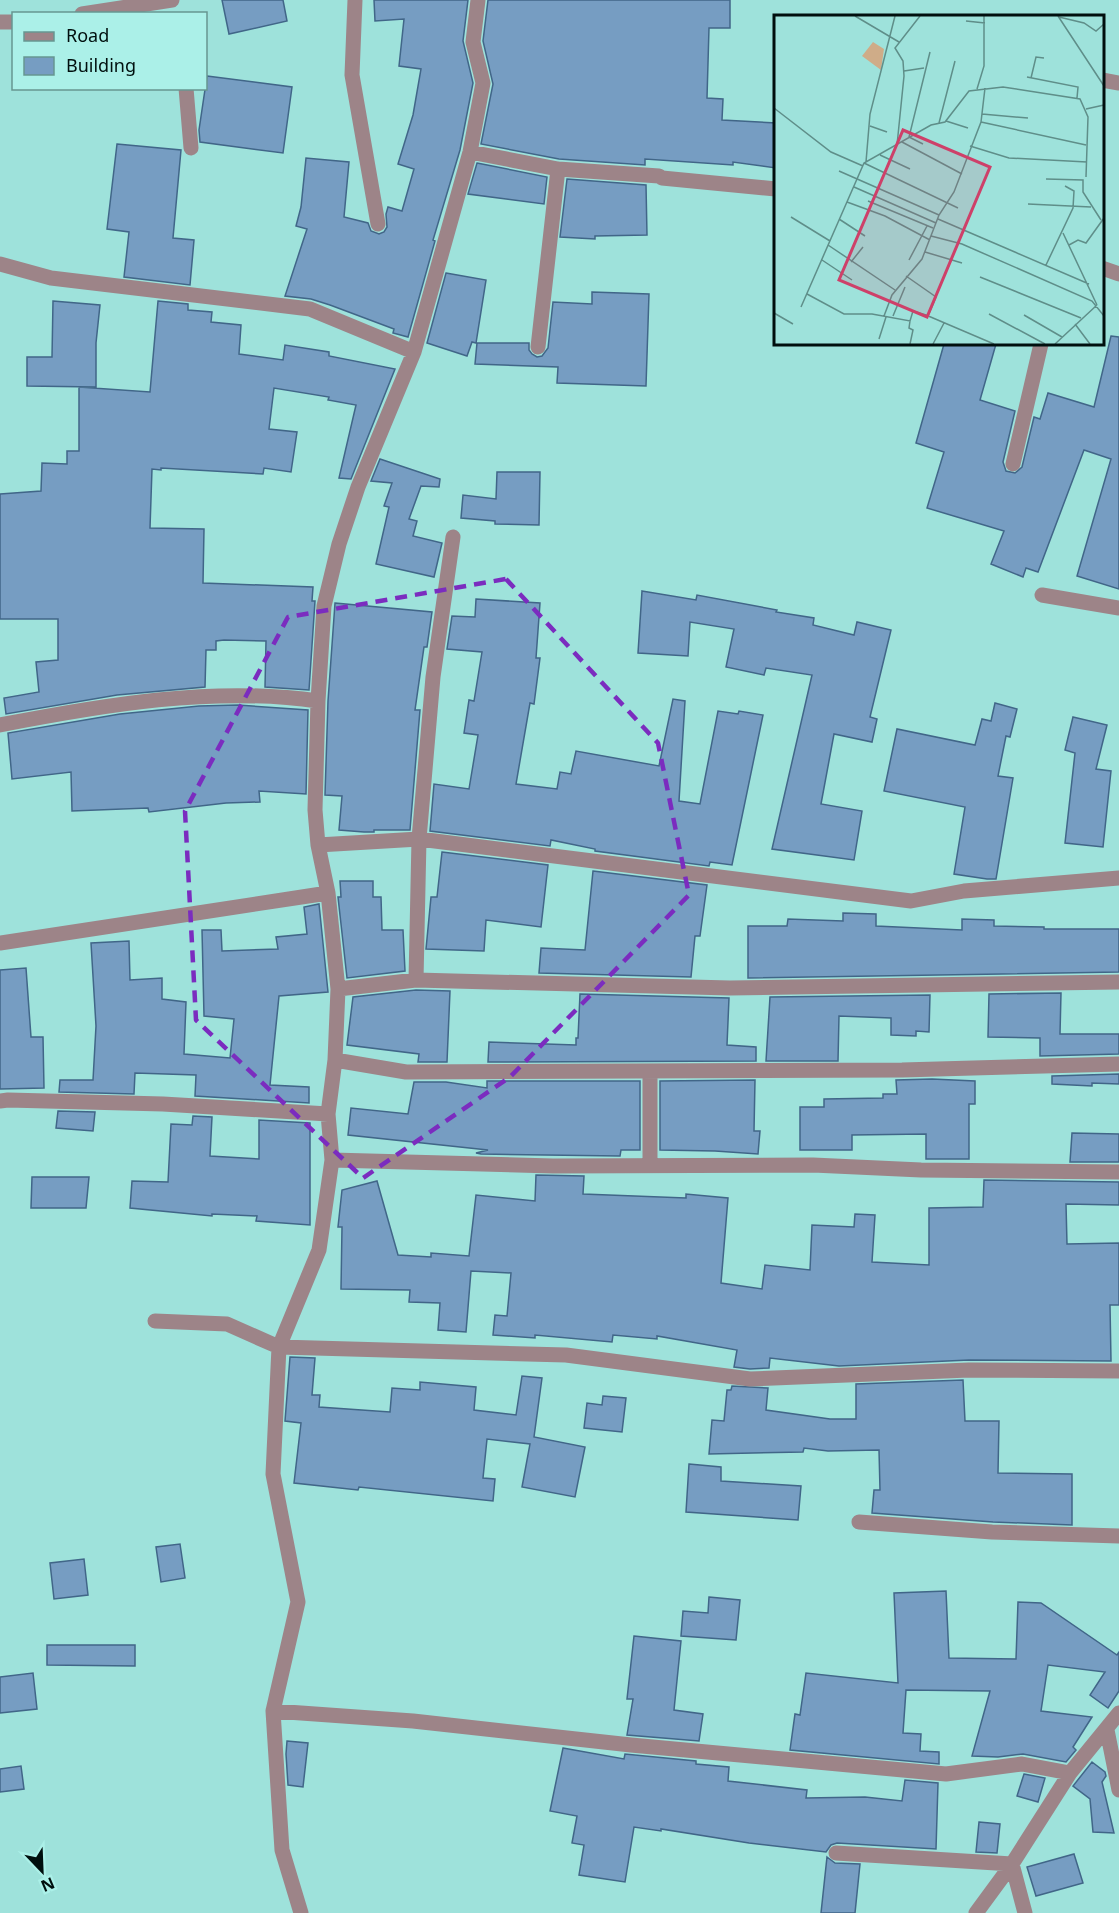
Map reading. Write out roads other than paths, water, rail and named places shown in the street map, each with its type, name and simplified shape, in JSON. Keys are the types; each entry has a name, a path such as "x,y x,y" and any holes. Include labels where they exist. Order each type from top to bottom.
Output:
{"street":[{"path":"95,12 172,0"},
{"path":"355,0 352,75 378,224"},
{"path":"301,1913 282,1850 273,1711 298,1602 273,1474 279,1347 319,1250 332,1160 328,1114 335,1060 338,988 328,893 318,845 315,810 318,701 324,606 339,544 358,488 414,352 470,152 483,83 473,42 478,0"},
{"path":"1104,80 1119,83"},
{"path":"186,90 191,148"},
{"path":"470,152 558,169 658,176 774,189"},
{"path":"538,347 558,169"},
{"path":"0,264 51,279 310,309 414,352"},
{"path":"1104,269 1119,274"},
{"path":"1013,464 1041,345"},
{"path":"416,980 419,840 433,677 453,537"},
{"path":"1042,595 1119,608"},
{"path":"0,725 40,717 183,697 290,697 318,701"},
{"path":"318,845 419,840 911,901 964,891 1119,878"},
{"path":"0,943 328,893"},
{"path":"338,988 416,980 533,981 730,988 1119,982"},
{"path":"335,1060 406,1072 902,1070 1119,1064"},
{"path":"650,1071 650,1166"},
{"path":"0,1101 163,1104 328,1114"},
{"path":"332,1160 553,1166 813,1166 921,1170 1119,1172"},
{"path":"155,1321 227,1324 279,1347 567,1355 750,1379 969,1370 1119,1371"},
{"path":"859,1522 992,1532 1119,1536"},
{"path":"273,1711 413,1721 631,1745 946,1774 1022,1764 1070,1773"},
{"path":"976,1913 1012,1864 1070,1773 1119,1713"},
{"path":"1107,1730 1119,1790"},
{"path":"836,1852 1012,1864"},
{"path":"1012,1864 1025,1913"}]}
